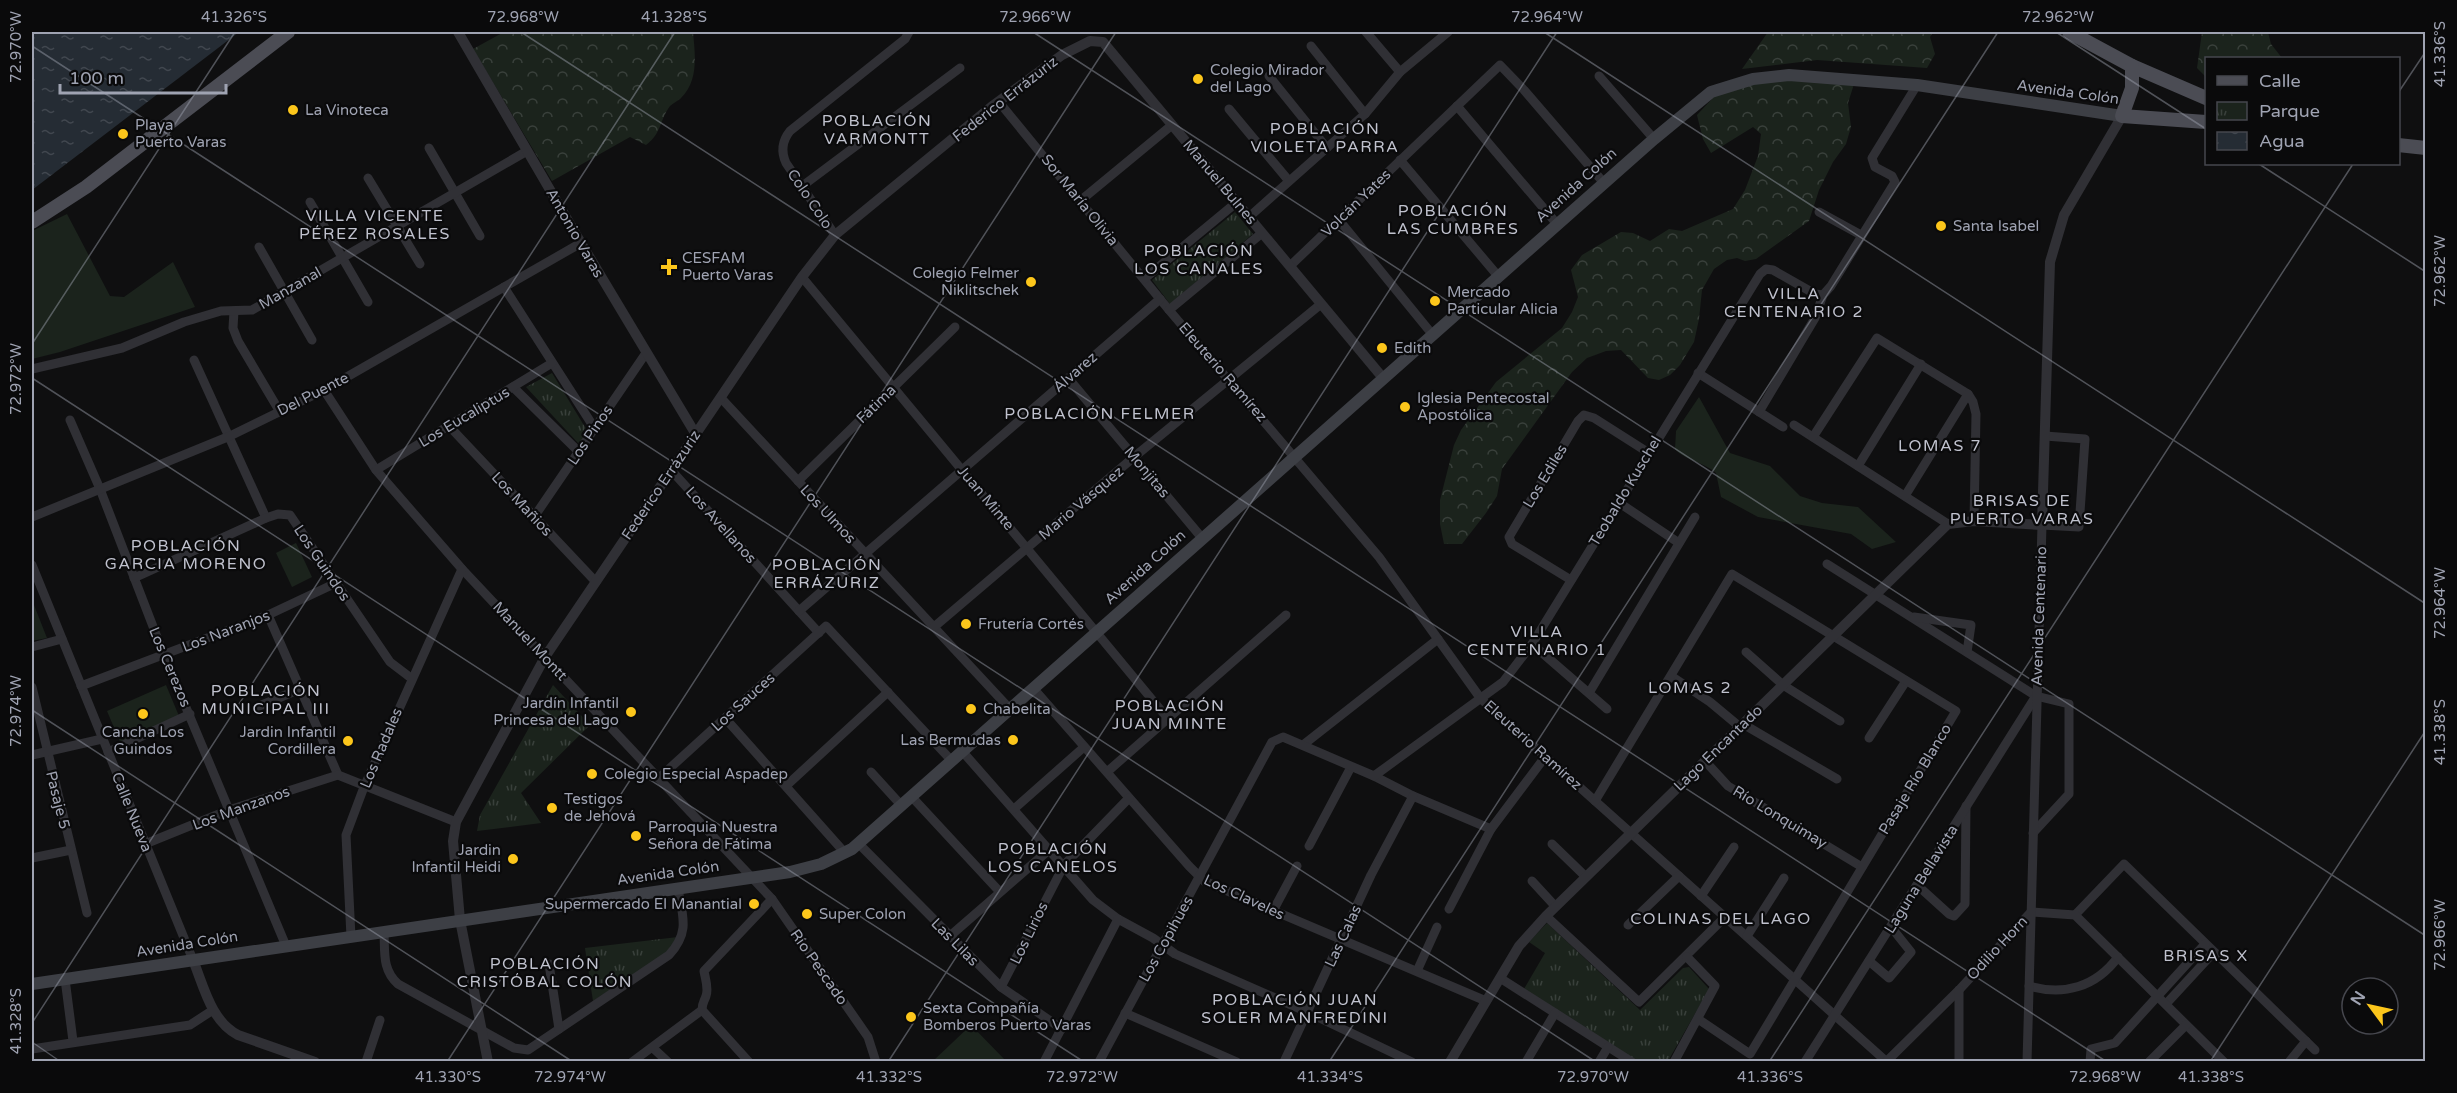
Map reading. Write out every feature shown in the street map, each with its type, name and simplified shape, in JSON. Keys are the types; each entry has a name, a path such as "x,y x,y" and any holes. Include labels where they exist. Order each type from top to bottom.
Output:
{"main road":[{"path":"32,222 86,186 288,32"},
{"path":"2069,32 2132,66 2205,98"},
{"path":"2122,116 2132,88 2132,66"},
{"name":"Avenida Colón","path":"32,984 678,890 806,868 845,853 1295,458 1654,138 1711,92 1753,79 1808,75 1917,85 2122,116 2205,122"},
{"path":"2400,145 2426,148"}],"street":[{"name":"Antonio Varas","path":"458,32 580,243 695,433"},
{"path":"1366,32 1400,72"},
{"path":"1249,217 1365,114 1400,72 1448,32"},
{"name":"Colo Colo","path":"835,235 801,187 784,158 783,146 786,136 907,35"},
{"name":"Federico Errázuriz","path":"488,1062 460,920 453,841 456,822 545,657 802,277 835,235 999,102 1062,55 1090,41 1102,42"},
{"name":"Manuel Bulnes","path":"1102,42 1383,378"},
{"path":"1311,46 1365,114"},
{"name":"Volcán Yates","path":"1290,266 1500,65 1604,183"},
{"path":"801,187 960,68"},
{"path":"1269,76 1327,148"},
{"path":"1599,76 1654,138"},
{"path":"1759,412 1815,318 1823,295 1831,286 1895,182 1892,176 1875,167 1872,158 1917,85"},
{"name":"Sor María Olivia","path":"999,102 1160,299"},
{"path":"1457,106 1557,224"},
{"path":"1229,109 1289,181"},
{"name":"Avenida Centenario","path":"2027,1062 2048,286 2053,246 2064,215 2122,116"},
{"path":"1080,201 1172,125"},
{"path":"429,148 480,236"},
{"name":"Manzanal","path":"32,369 122,348 184,321 221,311 252,310 527,151"},
{"path":"1400,160 1498,276"},
{"path":"368,178 420,264"},
{"path":"310,202 368,302"},
{"path":"1144,279 1237,202"},
{"path":"1818,212 1861,235"},
{"path":"1339,220 1432,334"},
{"path":"1169,310 1262,233"},
{"name":"Del Puente","path":"32,517 230,436 324,390 580,243"},
{"path":"259,247 312,340"},
{"name":"Teobaldo Kuschel","path":"1374,776 1503,682 1532,644 1749,290 1766,269 1773,270 1815,294 1823,295"},
{"name":"Juan Minte","path":"802,277 1169,720"},
{"path":"504,287 595,429"},
{"name":"Eleuterio Ramírez","path":"1160,299 1379,557 1481,699 1886,1061"},
{"name":"Álvarez","path":"799,611 1160,299"},
{"name":"Mario Vásquez","path":"934,627 1134,457 1321,303"},
{"path":"234,311 233,328 238,341 280,412"},
{"name":"Fátima","path":"798,481 955,327"},
{"path":"1813,437 1877,338 1968,394 1973,402 1976,414 1974,520"},
{"name":"Los Pinos","path":"534,517 646,353"},
{"path":"134,578 266,518 194,360"},
{"name":"Los Eucaliptus","path":"375,470 552,363"},
{"path":"1858,466 1921,364"},
{"path":"1698,373 1783,427"},
{"name":"Monjitas","path":"1068,378 1202,538"},
{"path":"513,387 579,452"},
{"name":"Manuel Montt","path":"324,390 375,470 462,569 753,877"},
{"path":"1905,496 1968,394"},
{"name":"Los Ulmos","path":"721,398 1010,709"},
{"name":"Los Ediles","path":"1571,580 1509,540 1511,532 1566,441 1584,415 1594,418 1648,453"},
{"name":"Los Cerezos","path":"70,420 100,489 164,655 286,946"},
{"path":"1794,425 1948,524 1974,520 2079,527 2085,439 2045,436"},
{"name":"Los Mañios","path":"449,426 596,582"},
{"name":"Los Avellanos","path":"671,470 799,611 823,630 888,692 951,760"},
{"path":"1618,502 1678,543"},
{"name":"Los Guindos","path":"266,518 278,514 290,515 390,662 411,678"},
{"path":"1589,693 1695,517"},
{"name":"Lago Encantado","path":"1450,1062 1519,946 1555,906 1948,524"},
{"path":"1827,564 2036,696 2069,704 2069,794 2033,833"},
{"name":"Calle Nueva","path":"32,565 193,960"},
{"name":"Los Radales","path":"351,937 346,835 411,678 462,569"},
{"path":"1595,801 1732,574 1906,681 1869,738"},
{"name":"Los Naranjos","path":"81,686 267,615 336,583"},
{"path":"267,615 338,775 456,822"},
{"path":"1107,772 1286,615"},
{"path":"1909,616 1971,625 1967,652"},
{"name":"Los Sauces","path":"659,778 823,630"},
{"path":"32,647 62,639"},
{"path":"1438,639 1304,745 1413,796 1491,829"},
{"path":"1532,644 1607,709"},
{"path":"1746,652 1783,685 1840,722"},
{"path":"1671,676 1742,725 1837,779"},
{"name":"Pasaje Río Blanco","path":"1862,867 1956,711 1906,681"},
{"name":"Pasaje 5","path":"32,687 87,913"},
{"name":"Los Claveles","path":"1034,688 1199,878 1486,1001"},
{"path":"257,707 300,689"},
{"path":"786,786 888,692"},
{"name":"Laguna Bellavista","path":"1805,1062 2036,696"},
{"path":"108,752 190,714"},
{"path":"725,718 845,853"},
{"name":"Los Copihues","path":"1099,1062 1272,742 1283,737 1304,745"},
{"path":"32,755 102,739"},
{"path":"1014,809 1084,747"},
{"path":"962,751 1093,900 1118,920 1153,938 1174,954 1307,1012 1412,1062"},
{"path":"1449,909 1491,829 1545,757"},
{"name":"Río Lonquimay","path":"1705,760 1728,786 1862,867"},
{"path":"1309,846 1351,767"},
{"path":"871,772 906,801 999,891"},
{"name":"Los Manzanos","path":"146,844 229,810 338,775"},
{"name":"Las Calas","path":"1284,1062 1371,875 1413,796"},
{"name":"Los Lirios","path":"1001,987 1064,865 1129,798"},
{"path":"1917,885 1949,914 1954,915 1965,904 1966,806"},
{"name":"Las Lilas","path":"858,843 1001,987 1062,1029"},
{"path":"1552,843 1585,876"},
{"path":"1701,896 1734,847"},
{"path":"950,936 1050,849"},
{"path":"32,858 71,850"},
{"path":"2224,1062 2075,915 2124,864 2315,1050"},
{"path":"1273,911 1297,866"},
{"path":"1698,1019 1750,1054 1862,867"},
{"path":"1628,924 1679,876"},
{"name":"Río Pescado","path":"753,877 772,899 868,1037 876,1062"},
{"path":"1747,936 1784,878"},
{"path":"1532,881 1555,906"},
{"path":"384,932 386,968 398,984 514,1048 528,1050 669,955 678,945 684,926 678,890"},
{"path":"749,1062 702,1010 707,987 704,970 772,899"},
{"name":"Odilio Horn","path":"1886,1061 1959,990 2031,912 2075,915"},
{"path":"1546,916 1640,1002 1725,917"},
{"path":"1044,1062 1118,920"},
{"path":"1416,971 1437,927"},
{"path":"1869,962 1889,978 1911,952 1891,927"},
{"path":"2090,1062 2091,1049 2115,1043 2205,944"},
{"path":"2166,1004 2214,952"},
{"path":"1674,1062 1715,986 1687,957"},
{"path":"2029,986 2060,991 2081,987 2098,978 2118,957"},
{"path":"193,960 213,1010 224,1025 238,1035 315,1062"},
{"path":"549,964 559,1029"},
{"path":"1500,978 1632,1062"},
{"path":"65,979 73,1041"},
{"path":"1959,990 1959,1062"},
{"path":"32,1049 73,1041 190,1026 213,1010"},
{"path":"632,1062 702,1010"},
{"path":"1526,1062 1555,1012"},
{"path":"1125,1013 1237,1062"},
{"path":"366,1062 380,1020"},
{"path":"2149,1062 2186,1025"},
{"path":"2289,1062 2306,1041"},
{"path":"1599,1062 1608,1047"},
{"path":"652,1048 668,1062"}],"green space":[{"path":"504,32 693,32 695,58 691,83 681,98 666,111 658,131 646,145 630,137 552,181 473,49"},
{"path":"1768,32 1933,32 1930,37 1935,54 1927,68 1817,60 1742,69"},
{"path":"2202,32 2268,32 2271,44 2281,57 2205,57 2205,76 2197,68"},
{"path":"1818,76 1854,84 1848,103 1851,127 1846,144 1833,162 1819,190 1809,221 1756,259 1727,260 1714,269 1702,290 1694,342 1680,365 1670,375 1659,380 1648,378 1621,350 1606,351 1587,358 1572,372 1502,469 1497,496 1486,513 1462,544 1444,544 1440,524 1440,500 1454,445 1461,430 1496,382 1562,328 1578,297 1571,270 1582,255 1621,232 1633,233 1650,241 1669,229 1682,231 1733,209 1745,190 1758,156 1761,134 1753,127 1711,153 1703,139 1697,115 1726,84"},
{"path":"1235,212 1253,234 1170,304 1152,280"},
{"path":"67,214 110,296 124,297 173,262 195,307 60,352 32,359 32,231"},
{"path":"552,373 588,432 579,444 526,387"},
{"path":"1699,397 1730,453 1770,466 1800,496 1822,503 1858,507 1896,542 1872,549 1851,534 1758,517 1721,497 1716,473 1675,449 1676,431"},
{"path":"296,543 312,577 292,587 276,553"},
{"path":"32,600 47,638 32,641"},
{"name":"Cancha Los Guindos","path":"166,685 179,716 120,742 107,711"},
{"path":"553,685 590,725 521,793 541,823 477,831 480,815"},
{"path":"1547,923 1640,1010 1683,968 1689,967 1709,989 1668,1061 1639,1062 1524,989 1545,953 1529,942"},
{"path":"678,937 668,952 593,1001 585,948"},
{"path":"971,1025 1006,1061 933,1061"}],"water":[{"path":"32,32 239,32 32,190"}],"place":[{"name":"Colegio Mirador del Lago","path":"1198,79"},
{"name":"La Vinoteca","path":"293,110"},
{"name":"Playa Puerto Varas","path":"123,134"},
{"name":"Santa Isabel","path":"1941,226"},
{"name":"CESFAM Puerto Varas","path":"669,267"},
{"name":"Colegio Felmer Niklitschek","path":"1031,282"},
{"name":"Mercado Particular Alicia","path":"1435,301"},
{"name":"Edith","path":"1382,348"},
{"name":"Iglesia Pentecostal Apostólica","path":"1405,407"},
{"name":"Frutería Cortés","path":"966,624"},
{"name":"Chabelita","path":"971,709"},
{"name":"Jardín Infantil Princesa del Lago","path":"631,712"},
{"name":"Cancha Los Guindos","path":"143,714"},
{"name":"Las Bermudas","path":"1013,740"},
{"name":"Jardin Infantil Cordillera","path":"348,741"},
{"name":"Colegio Especial Aspadep","path":"592,774"},
{"name":"Testigos de Jehová","path":"552,808"},
{"name":"Parroquia Nuestra Señora de Fátima","path":"636,836"},
{"name":"Jardin Infantil Heidi","path":"513,859"},
{"name":"Supermercado El Manantial","path":"754,904"},
{"name":"Super Colon","path":"807,914"},
{"name":"Sexta Compañía Bomberos Puerto Varas","path":"911,1017"}],"district":[{"name":"POBLACIÓN VARMONTT","path":"877,129"},
{"name":"POBLACIÓN VIOLETA PARRA","path":"1325,137"},
{"name":"POBLACIÓN LAS CUMBRES","path":"1453,219"},
{"name":"VILLA VICENTE PÉREZ ROSALES","path":"375,224"},
{"name":"POBLACIÓN LOS CANALES","path":"1199,259"},
{"name":"VILLA CENTENARIO 2","path":"1794,302"},
{"name":"POBLACIÓN FELMER","path":"1100,413"},
{"name":"LOMAS 7","path":"1940,445"},
{"name":"BRISAS DE PUERTO VARAS","path":"2022,509"},
{"name":"POBLACIÓN GARCIA MORENO","path":"186,554"},
{"name":"POBLACIÓN ERRÁZURIZ","path":"827,573"},
{"name":"VILLA CENTENARIO 1","path":"1537,640"},
{"name":"LOMAS 2","path":"1690,687"},
{"name":"POBLACIÓN MUNICIPAL III","path":"266,699"},
{"name":"POBLACIÓN JUAN MINTE","path":"1170,714"},
{"name":"POBLACIÓN LOS CANELOS","path":"1053,857"},
{"name":"COLINAS DEL LAGO","path":"1721,918"},
{"name":"BRISAS X","path":"2206,955"},
{"name":"POBLACIÓN CRISTÓBAL COLÓN","path":"545,972"},
{"name":"POBLACIÓN JUAN SOLER MANFREDINI","path":"1295,1008"}]}
